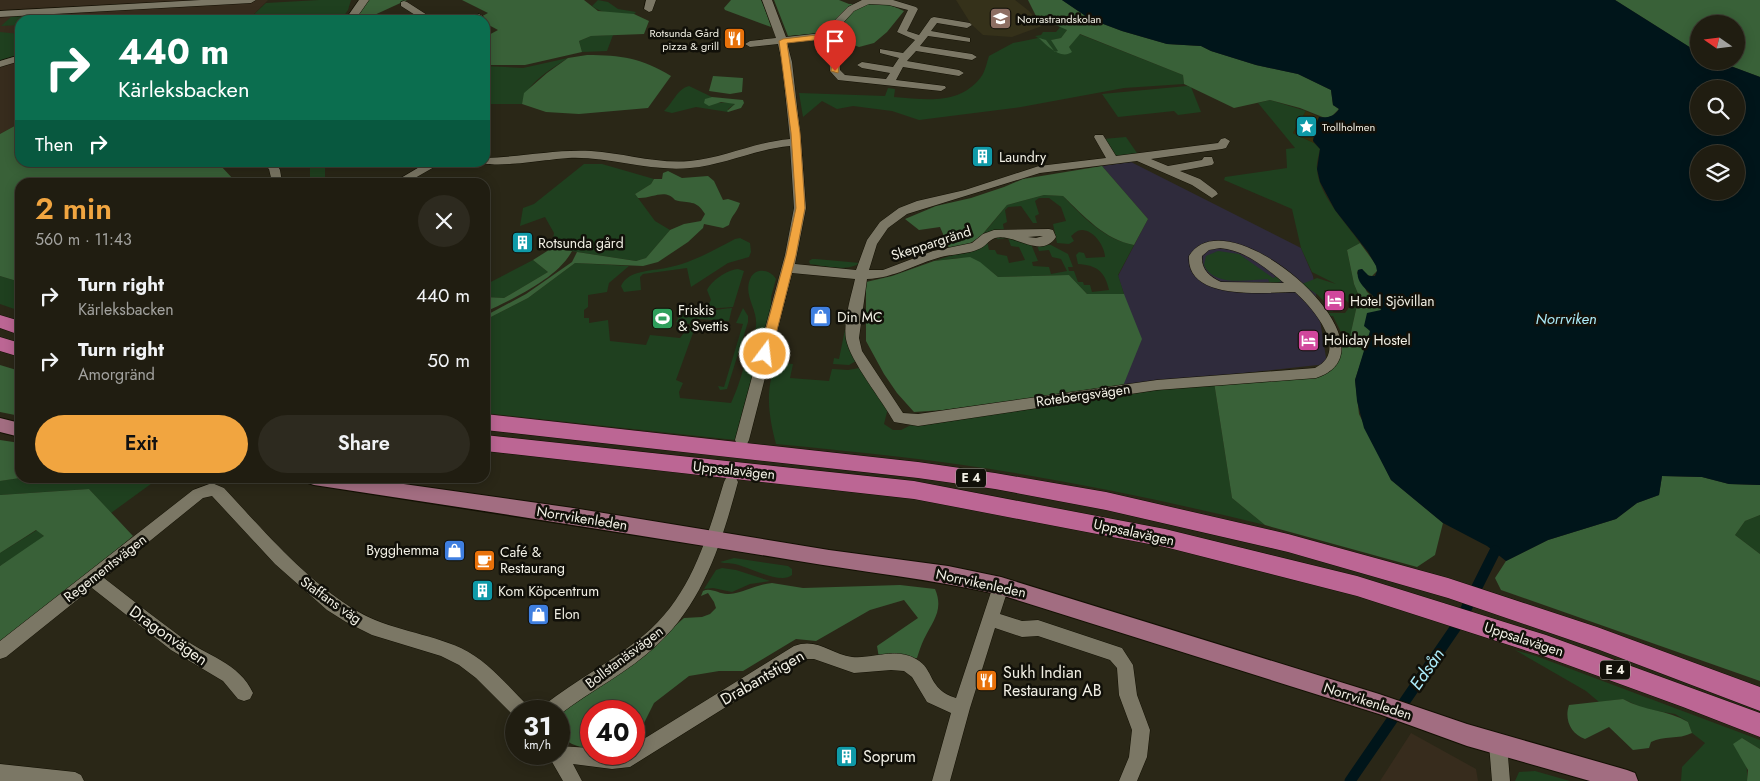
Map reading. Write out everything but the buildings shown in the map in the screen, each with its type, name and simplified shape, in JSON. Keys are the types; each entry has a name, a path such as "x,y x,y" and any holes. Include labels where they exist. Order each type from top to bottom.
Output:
{"highway":[{"path":"0,321 15,326"},
{"path":"0,344 15,348"},
{"name":"Uppsalavägen","path":"490,423 918,470 1106,500 1288,543 1481,598 1597,638 1760,699"},
{"name":"Uppsalavägen","path":"490,444 923,492 1034,511 1182,542 1357,586 1437,611 1546,646 1760,725"}],"main road":[{"path":"0,425 15,429"},
{"name":"Norrvikenleden","path":"348,483 573,516 715,541 948,574 1001,586 1379,704 1498,744 1627,781"}],"street":[{"path":"0,14 251,0"},
{"path":"354,15 364,0"},
{"path":"742,440 788,268 800,208 790,84 783,41 767,0"},
{"path":"750,44 825,36 851,9 867,1 890,2 913,10 902,32 967,40"},
{"path":"404,4 422,15"},
{"path":"74,15 78,10"},
{"path":"890,82 934,20 967,25"},
{"path":"825,36 833,43 836,61 835,71 838,76 849,80 890,82 941,88"},
{"path":"914,48 972,58"},
{"path":"883,51 901,64"},
{"path":"0,64 15,60"},
{"path":"862,65 901,64 959,72"},
{"path":"1099,137 1113,161"},
{"name":"Rotebergsvägen","path":"1225,141 1222,146 1039,170 973,191 911,207 890,220 878,231 868,248 861,275 852,334 856,352 900,418 918,420 1157,385 1301,374 1324,370 1332,365 1335,359 1334,338 1328,322 1316,305 1297,288 1242,248 1224,244 1208,246 1202,248 1195,258 1196,269 1199,274 1212,284 1219,286 1297,288"},
{"path":"490,161 511,161 579,154 604,155 654,165 678,166 709,162 767,145 796,142"},
{"path":"1138,157 1196,182 1212,194"},
{"path":"1166,170 1201,165 1208,163 1208,159"},
{"path":"408,178 428,167"},
{"name":"Skeppargränd","path":"861,275 888,273 937,254 976,246 990,235 1008,233"},
{"path":"788,268 861,275"},
{"name":"Bollstanäsvägen","path":"566,700 642,647 660,631 681,606 694,587 715,541 731,482"},
{"name":"Regementsvägen","path":"0,652 198,494 212,489"},
{"name":"Staffans väg","path":"212,489 219,492 299,578 340,609 381,631 440,649 467,660 509,700"},
{"name":"Dragonvägen","path":"92,578 177,644 229,675 244,694"},
{"path":"941,781 961,708 1001,586"},
{"path":"990,619 1022,629 1038,628 1116,654 1125,666 1128,695 1141,730 1138,757 1128,781"},
{"name":"Drabantstigen","path":"570,753 616,761 630,758 759,677 807,650 816,651 854,666 897,662 909,664 917,672 934,697 961,708"},
{"path":"1498,744 1501,781"},
{"path":"564,765 573,781"},
{"path":"0,773 75,781"}],"shaded area":[{"path":"0,0 268,0 253,15 15,15 15,126 0,134"},
{"name":"Norrastrandskolan","path":"956,0 1015,0 1029,11 1042,26 1012,37 983,35 971,24"},
{"path":"1131,162 1301,248 1313,276 1327,364 1123,386 1124,294 1118,276 1148,219 1102,166"},
{"path":"1411,733 1476,769 1478,781 1380,781"}],"green space":[{"path":"351,0 344,15 253,15 266,3"},
{"path":"367,0 407,0 374,15 356,15"},
{"path":"462,0 584,0 598,11 634,14 649,21 644,34 591,36 579,41 582,52 525,65 490,65 490,34 498,30 490,26 490,15 484,15 488,13"},
{"path":"598,0 608,2 618,9 636,12 634,14 623,14 601,11 592,6"},
{"path":"731,0 762,0 771,27 725,10 724,8"},
{"path":"774,0 839,0 849,4 888,4 904,11 887,32 874,43 859,47 822,33 788,36"},
{"path":"1028,0 1062,0 1090,19 1122,31 1167,44 1201,46 1256,65 1298,74 1331,90 1333,105 1339,109 1332,116 1325,118 1300,108 1270,100 1234,108 1184,84 1183,75 1080,34 1069,47 1072,52 1063,54 1056,52 1058,51 1051,40 1061,38 1067,30 1036,16"},
{"path":"1615,0 1760,0 1760,77 1741,70 1745,70 1745,15 1690,15 1690,47"},
{"path":"15,16 15,25 1,26 11,17"},
{"path":"1061,26 1067,30 1061,38 1052,40 1069,47 1079,34 1183,75 1184,84 1124,88 1021,107 919,120 892,111 853,106 837,109 822,101 803,117 799,93 885,96 888,88 895,89 894,97 941,99 952,97 962,93 981,77 989,56 1013,43 1038,38 1035,36 1041,35 1043,32 1056,32"},
{"path":"0,32 15,34 15,56 0,61"},
{"path":"613,35 607,51 582,52 579,41 591,36"},
{"path":"1039,38 1046,40 1054,51 1046,45"},
{"path":"587,55 621,57 641,61 671,76 648,108 579,114 546,112 522,104 524,93 547,73 568,58"},
{"path":"568,58 534,83 524,96 522,104 490,104 490,66 523,68"},
{"path":"713,76 743,78 742,92 730,94 709,91"},
{"path":"689,86 712,97 705,100 714,103 735,104 728,109 728,112 696,107 672,113 664,111 681,90"},
{"path":"1191,87 1201,112 1178,115 1174,111 1118,117 1102,94"},
{"path":"712,97 743,100 744,103 741,108 728,112 735,104 721,102 709,106 704,103 705,99"},
{"path":"1270,100 1306,111 1293,133 1314,143 1320,149 1317,167 1322,188 1327,198 1360,243 1347,250 1354,284 1359,296 1349,341 1340,343 1339,341 1345,340 1333,316 1327,316 1326,313 1345,313 1350,306 1340,290 1324,290 1333,312 1325,311 1322,306 1327,305 1318,295 1302,284 1317,278 1336,284 1312,272 1301,248 1292,209 1224,180 1225,177 1287,168 1286,149 1295,148 1258,103"},
{"path":"15,126 15,167 222,167 232,178 15,178 15,280 0,276 0,134"},
{"path":"1126,137 1137,153 1114,157 1103,139"},
{"path":"584,164 602,164 654,179 651,184 635,194 655,221 670,230 646,258 636,261 552,248 554,233 545,217 520,226 523,208 534,204"},
{"path":"1102,166 1148,219 1134,245 1104,233 1063,196 1044,195 1007,205 981,236 969,244 949,248 940,227 919,230 905,219 936,206 971,198 1023,179"},
{"path":"310,167 325,167 325,178 310,178"},
{"path":"668,171 682,178 708,176 714,181 723,200 728,199 740,203 729,225 723,228 704,224 703,228 688,242 658,262 643,266 575,263 528,298 490,317 490,313 526,294 572,262 577,252 636,261 646,258 670,230 684,224 701,221 705,214 695,204 675,200 663,194 638,198 635,194 651,184 654,179 662,179 663,173"},
{"path":"1044,195 1063,196 1104,233 1134,245 1118,275 1124,294 1087,294 1069,275 998,277 981,264 969,258 934,261 969,250 987,241 989,250 995,250 997,254 1007,256 1009,263 1025,260 1019,247 1011,246 1008,238 997,239 997,236 1008,235 1031,244 1038,261 1032,262 1033,266 1049,267 1051,274 1067,271 1061,259 1052,257 1049,250 1039,251 1037,245 1051,245 1068,254 1073,267 1068,267 1069,271 1074,271 1078,282 1090,285 1092,292 1109,290 1105,278 1099,270 1078,264 1076,255 1079,252 1084,253 1086,258 1105,257 1101,244 1091,233 1082,230 1077,231 1071,236 1074,241 1069,244 1057,243 1053,224 1066,221 1061,207 1049,198 1039,198 1035,201 1039,214 1035,216 1037,223 1033,223 1021,206 1008,207 1005,210 1007,222 1003,224 1004,230 984,233 1007,205"},
{"path":"740,238 750,243 751,252 749,257 728,263 691,287 687,268 643,274 640,277 641,290 624,292 621,286 624,281 635,274 685,263"},
{"path":"1360,243 1377,266 1377,271 1372,276 1367,275 1362,269 1358,270 1357,273 1367,292 1379,302 1381,310 1377,313 1355,380 1359,414 1391,480 1443,523 1435,555 1417,567 1265,525 1232,498 1214,382 1322,375 1336,365 1340,343 1349,341 1359,296 1354,284 1347,250"},
{"path":"552,248 572,251 565,261 546,279 490,310 490,297 504,298 548,272 533,260"},
{"path":"1218,251 1239,254 1273,278 1279,275 1281,281 1270,285 1268,279 1232,281 1215,277 1204,265 1206,256"},
{"path":"970,257 980,262 998,277 1069,275 1087,294 1124,294 1142,339 1123,386 944,410 914,412 897,393 884,374 866,341 866,282 892,276 934,261"},
{"path":"812,259 860,263 855,266 836,268 810,264 809,261"},
{"path":"533,260 548,272 504,298 490,297 490,282"},
{"path":"575,263 629,266 609,283 607,292 588,295 588,307 584,310 584,318 589,318 589,323 608,320 610,341 646,345 650,335 680,338 684,333 688,333 691,324 676,322 681,313 732,308 729,321 698,319 676,380 683,383 679,392 680,398 731,403 756,326 755,313 748,290 751,277 760,271 771,273 776,279 771,297 771,307 735,440 490,414 490,317 528,298"},
{"path":"738,269 744,271 733,307 706,309 711,300 707,290 709,286 725,273"},
{"path":"0,276 15,280 15,309 0,304"},
{"path":"743,308 748,316 748,322 727,389 720,390 718,386 724,387 743,324 736,323"},
{"path":"848,315 848,347 856,361 849,365 833,364 834,358 839,359"},
{"path":"777,363 793,364 790,378 829,381 832,369 848,370 859,368 888,408 884,424 893,430 901,430 913,422 1214,382 1232,498 1265,525 1130,494 993,469 870,453 776,444 771,424 769,393 770,383"},
{"path":"0,365 15,370 15,415 0,412"},
{"path":"0,440 15,442 15,479 0,481"},
{"path":"1662,476 1702,477 1729,484 1760,485 1760,515 1745,521 1735,535 1760,554 1760,681 1501,590 1495,578 1506,561 1548,540 1616,519 1637,503 1659,495"},
{"path":"15,479 15,483 152,483 111,513 89,489 0,495 0,481"},
{"path":"89,489 133,536 0,647 0,566 44,536 36,530 0,553 0,495"},
{"path":"1760,515 1760,554 1735,535 1745,521"},
{"path":"37,530 45,537 0,566 0,553"},
{"path":"734,558 788,566 792,569 792,575 787,578 773,577 735,564 720,562"},
{"path":"722,568 736,570 770,581 750,584 732,592 713,588 704,589 716,570"},
{"path":"772,583 803,588 900,585 935,589 938,609 917,658 879,658 877,646 918,618 904,600 870,610 816,641 796,639 743,671 719,671 689,676 654,703 645,721 645,700 580,700 580,747 570,743 570,702 660,639 684,618 702,617 710,614 716,608 708,593 701,596 703,591 709,590 729,594"},
{"path":"1515,650 1536,656 1760,740 1760,749 1742,738 1747,781 1681,781 1682,767 1705,743 1692,733 1688,722 1675,714 1645,709 1623,699 1599,702 1586,691"},
{"path":"1623,699 1639,706 1680,718 1688,722 1692,733 1656,740 1651,742 1649,748 1633,750 1609,727 1585,739 1572,730 1567,716 1569,705"},
{"path":"1742,738 1760,749 1760,781 1747,781 1748,770 1733,744"},
{"path":"1535,771 1570,781 1515,781 1519,772"}],"sand":[{"name":"Trollholmen","path":"1306,111 1319,117 1315,127 1314,143 1293,133"}],"water":[{"name":"Norrviken","path":"1062,0 1615,0 1690,47 1690,70 1741,70 1760,77 1760,485 1729,484 1702,477 1662,476 1659,495 1637,503 1616,519 1548,540 1506,561 1487,546 1443,523 1391,480 1364,428 1357,401 1355,380 1370,331 1364,326 1367,313 1381,310 1380,304 1363,286 1358,276 1358,270 1362,269 1369,276 1375,276 1376,266 1368,252 1335,210 1320,182 1317,169 1320,149 1313,141 1315,127 1319,117 1335,114 1339,109 1333,105 1331,90 1298,74 1256,65 1201,46 1167,44 1122,31 1090,19"}],"waterway":[{"name":"Edsån","path":"1350,781 1460,621 1495,551"}],"place":[{"name":"Norrastrandskolan","path":"1001,19"},
{"name":"Rotsunda Gård pizza & grill","path":"735,39"},
{"name":"Trollholmen","path":"1306,127"},
{"name":"Laundry","path":"983,157"},
{"name":"Rotsunda gård","path":"522,243"},
{"name":"Hotel Sjövillan","path":"1334,301"},
{"name":"Din MC","path":"821,317"},
{"name":"Friskis & Svettis","path":"662,318"},
{"name":"Holiday Hostel","path":"1308,340"},
{"name":"Bygghemma","path":"455,550"},
{"name":"Café & Restaurang","path":"484,560"},
{"name":"Kom Köpcentrum","path":"482,591"},
{"name":"Elon","path":"538,614"},
{"name":"Sukh Indian Restaurang AB","path":"987,681"},
{"name":"Soprum","path":"847,756"}],"route":[{"path":"765,354 791,255 800,208 796,133 783,41 825,36 829,38 834,48 835,71"}]}
